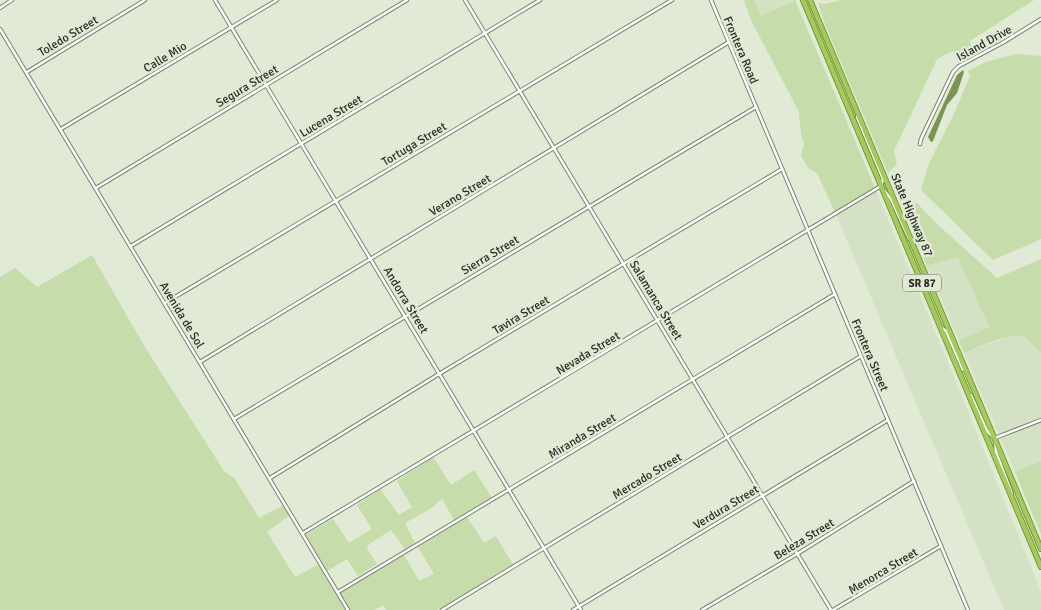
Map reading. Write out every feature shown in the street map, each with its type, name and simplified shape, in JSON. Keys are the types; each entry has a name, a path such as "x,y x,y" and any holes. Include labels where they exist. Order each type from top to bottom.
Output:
{"highway":[{"name":"SR 87","path":"802,0 1041,567"},
{"name":"State Highway 87","path":"810,0 1041,549"}],"street":[{"path":"0,8 12,0"},
{"name":"Toledo Street","path":"26,72 145,0"},
{"name":"Andorra Street","path":"215,0 581,610"},
{"name":"Calle Mio","path":"61,129 277,0"},
{"name":"Segura Street","path":"96,188 407,0"},
{"name":"Salamanca Street","path":"465,0 832,610"},
{"name":"Lucena Street","path":"130,246 540,0"},
{"name":"Tortuga Street","path":"164,304 672,0"},
{"name":"Frontera Road","path":"711,0 756,107"},
{"name":"Island Drive","path":"920,144 953,72 960,66 1041,19"},
{"name":"Avenida de Sol","path":"0,29 348,610"},
{"name":"Verano Street","path":"200,362 729,42"},
{"path":"855,106 858,121 883,179 881,186 889,195 906,235 915,248"},
{"name":"Frontera Street","path":"756,107 968,610"},
{"name":"Sierra Street","path":"234,419 756,107"},
{"name":"Tavira Street","path":"269,478 782,169"},
{"name":"Nevada Street","path":"303,533 881,186"},
{"name":"Miranda Street","path":"338,592 693,381 835,294"},
{"path":"941,327 946,331 972,384"},
{"name":"Mercado Street","path":"442,610 861,356"},
{"path":"965,385 987,431 995,438 996,452 1016,506"},
{"name":"Verdura Street","path":"573,610 888,420"},
{"path":"995,438 1041,420"},
{"name":"Beleza Street","path":"702,610 797,554 914,481"},
{"name":"Menorca Street","path":"832,610 941,546"}],"shaded area":[{"path":"744,0 754,0 761,16 795,0 875,188 835,212 817,173 808,168 801,156 804,144 799,112 751,20"},
{"path":"754,0 793,0 761,16"},
{"path":"842,0 1034,0 970,41 974,54 965,59 959,52 952,52 937,59 894,151 897,164 888,173 826,27 818,3 825,4"},
{"path":"1016,54 1041,56 1041,239 993,260 921,190 929,163 953,116 970,76 968,71 986,62"},
{"path":"963,70 957,93 947,105 931,142 928,137 957,75"},
{"path":"876,191 1041,592 1041,610 1004,610 836,215"},
{"path":"917,203 938,225 997,278 1041,259 1041,353 1026,338 1010,336 964,353 959,341 989,327 958,257 927,266 910,225 906,208"},
{"path":"92,255 143,344 224,471 235,479 259,518 284,505 290,515 267,532 295,577 319,564 347,610 0,610 0,277 15,268 37,287"},
{"path":"958,257 989,328 959,341 927,266"},
{"path":"1009,336 1022,336 1028,339 1041,353 1041,418 999,435 964,353"},
{"path":"1041,422 1041,461 1015,472 1001,439"},
{"path":"433,457 451,485 474,470 492,498 454,520 442,499 430,509 405,523 415,543 405,549 391,530 368,545 367,549 377,564 358,576 347,559 327,571 306,535 333,519 349,543 372,529 357,505 380,489 399,515 412,507 397,481"},
{"path":"1041,461 1041,534 1015,472"},
{"path":"467,517 484,543 496,536 513,565 437,610 386,610 383,605 375,610 350,610 340,593 404,555 419,581 434,574 418,547"}]}
